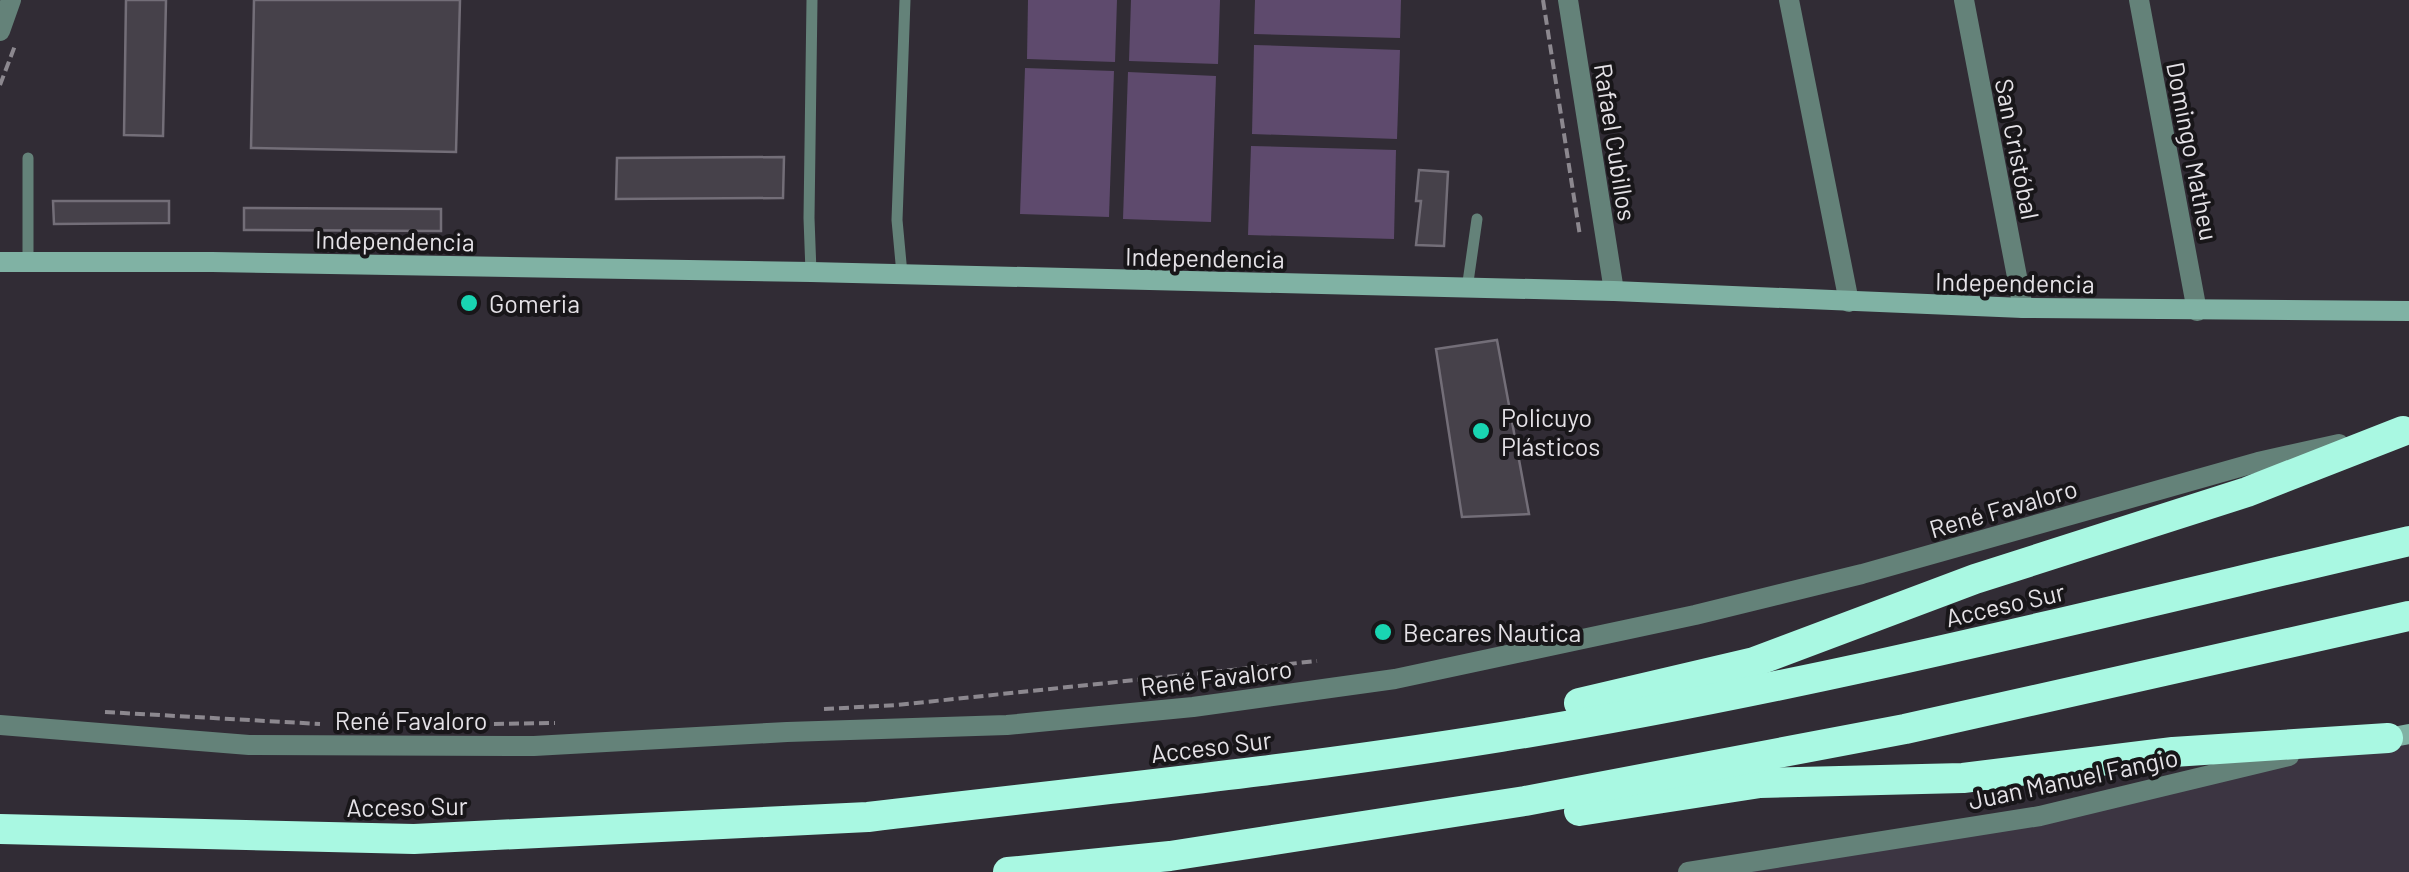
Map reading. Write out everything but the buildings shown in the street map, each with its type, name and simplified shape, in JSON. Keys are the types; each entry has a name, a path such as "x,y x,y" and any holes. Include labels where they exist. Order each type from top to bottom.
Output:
{"highway":[{"path":"720,824 912,794 1502,718 1668,684 1754,662 1975,579 2247,492 2406,430"},
{"name":"Acceso Sur","path":"0,829 414,839 720,824 868,816 1318,764 1504,737 1890,661 2409,541"},
{"path":"1008,872 1170,856 1525,801 1905,729 2409,616"},
{"path":"1170,856 1289,856 1739,785 1962,778 2174,752 2399,736"}],"street":[{"path":"0,31 11,0"},
{"name":"Rafael Cubillos","path":"1568,0 1614,291"},
{"path":"1789,0 1849,302"},
{"name":"San Cristóbal","path":"1964,0 2023,308"},
{"name":"Domingo Matheu","path":"2139,0 2197,310"},
{"name":"Independencia","path":"0,262 811,272 1614,291 2023,308 2409,311"},
{"name":"René Favaloro","path":"0,725 249,744 534,746 1007,725 1193,707 1395,678 1694,615 1862,574 2258,462 2406,430"},
{"name":"Juan Manuel Fangio","path":"1688,872 2040,816 2177,780 2399,736"}],"lane":[{"path":"811,272 812,0"},
{"path":"902,274 897,220 905,0"},
{"path":"28,158 28,260"},
{"path":"1467,289 1477,219"}],"path":[{"path":"1542,0 1580,236"},
{"path":"820,710 1317,661"},
{"path":"96,711 328,724"},
{"path":"478,724 571,723"}],"shaded area":[{"path":"1028,0 1117,0 1115,62 1027,59"},
{"path":"1131,0 1220,0 1218,64 1129,61"},
{"path":"1255,0 1401,0 1400,38 1254,34"},
{"path":"1254,45 1400,50 1397,139 1252,134"},
{"path":"1025,68 1114,71 1109,217 1020,214"},
{"path":"1128,72 1216,76 1211,222 1123,219"},
{"path":"1251,146 1396,150 1394,239 1248,235"},
{"path":"2409,734 2409,872 1688,872 2040,816"}],"place":[{"name":"Gomeria","path":"469,303"},
{"name":"Policuyo Plásticos","path":"1481,431"},
{"name":"Becares Nautica","path":"1383,632"}]}
